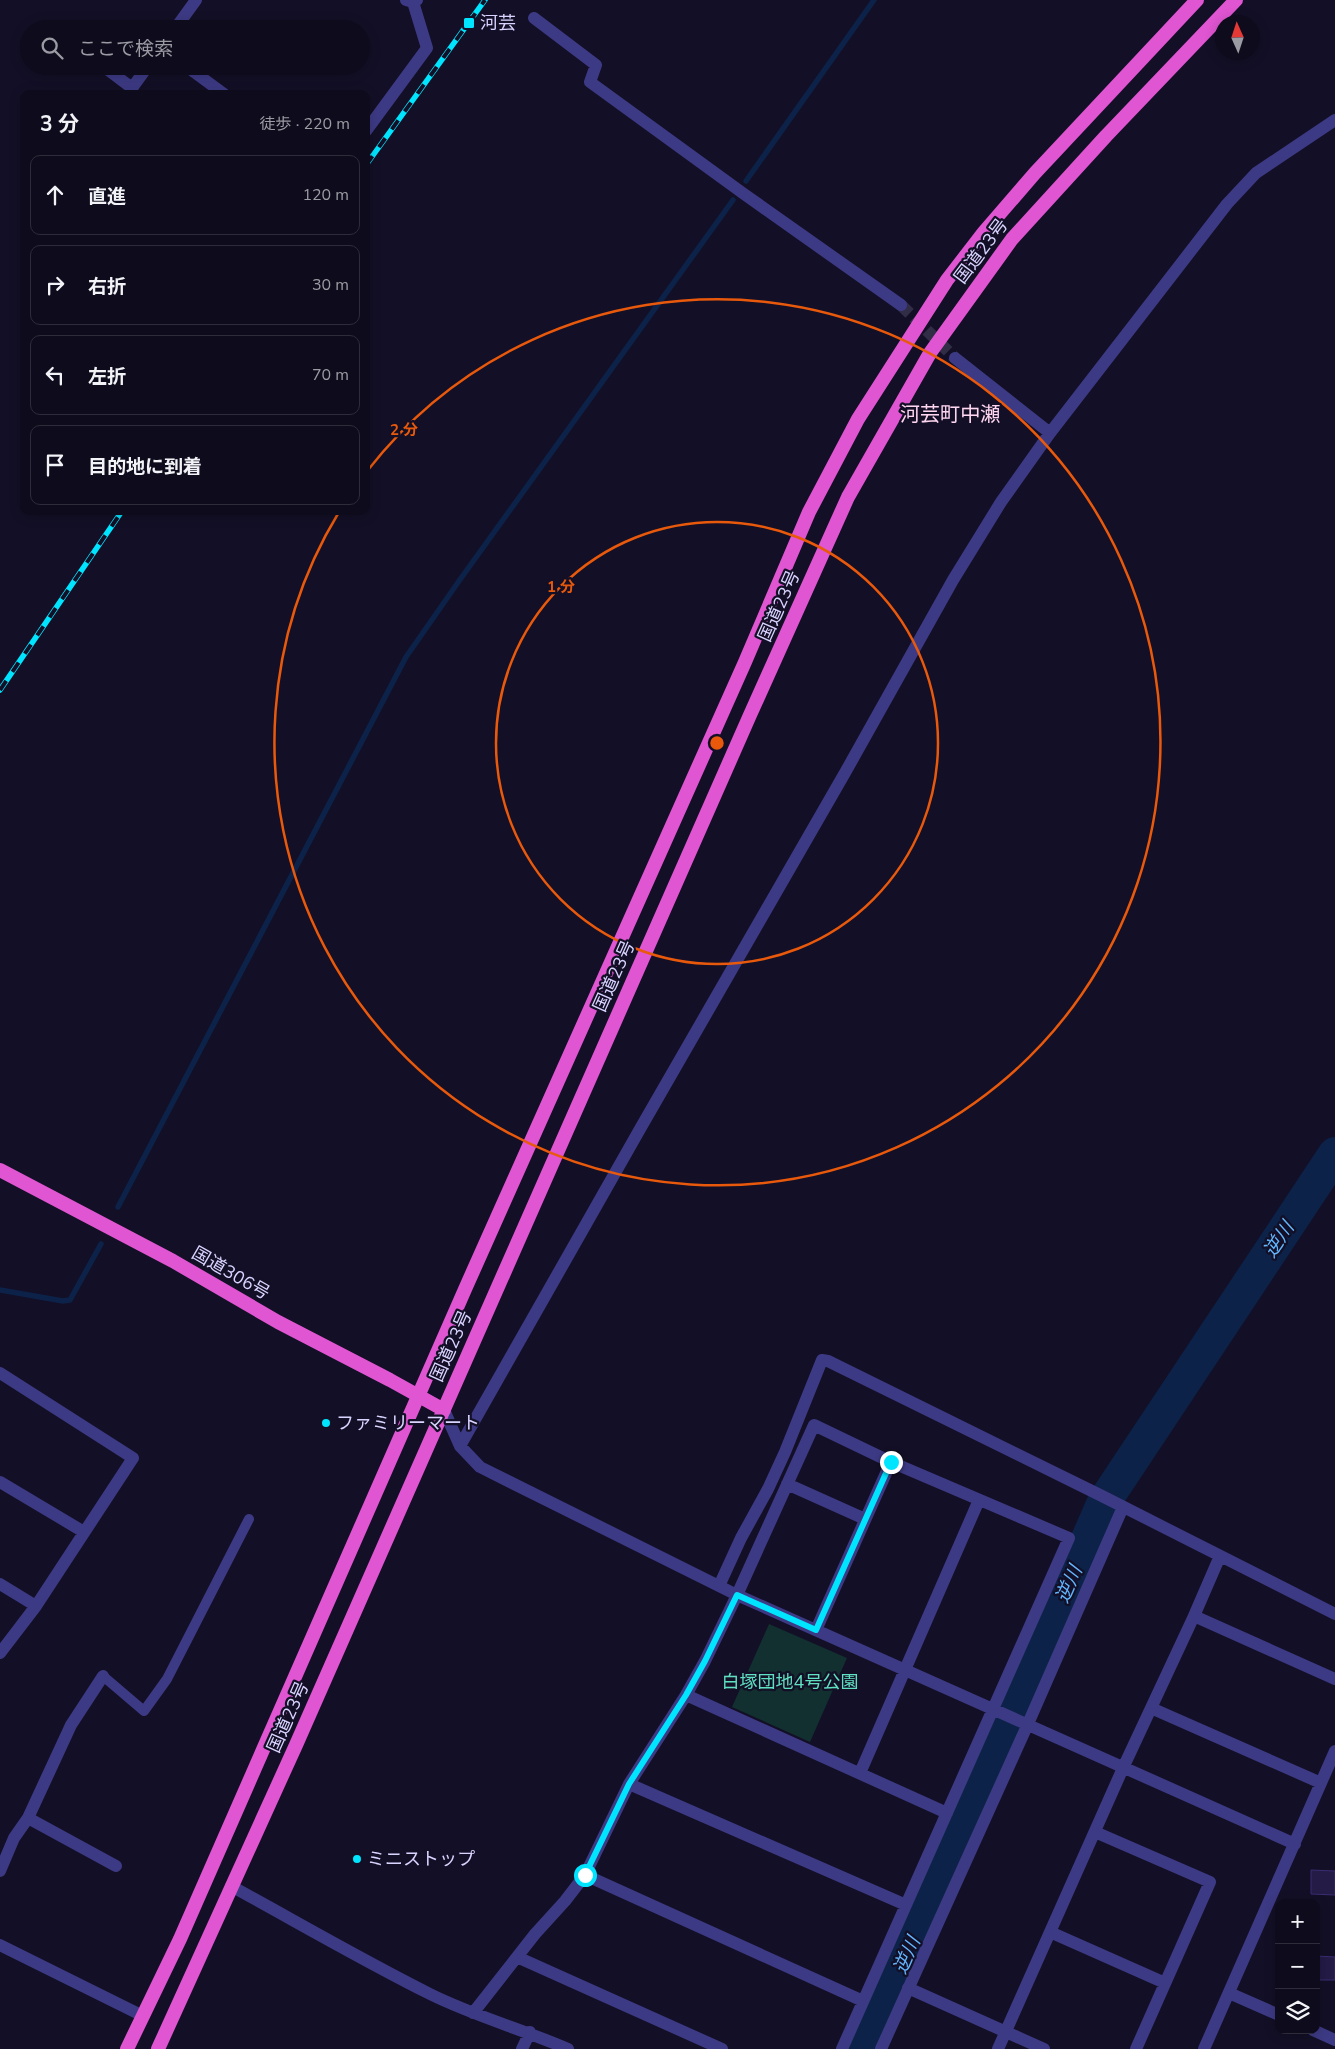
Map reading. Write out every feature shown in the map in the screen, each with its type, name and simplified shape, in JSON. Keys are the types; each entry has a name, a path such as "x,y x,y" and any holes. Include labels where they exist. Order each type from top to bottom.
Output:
{"highway":[{"name":"国道23号","path":"127,2049 180,1939 466,1287 745,662 806,520 858,419 947,280 984,232 1054,152 1198,0"},
{"name":"国道23号","path":"158,2049 296,1745 746,724 848,498 930,353 1012,239 1106,136 1236,0"},
{"name":"国道306号","path":"0,1170 173,1261 278,1322 444,1410"}],"street":[{"path":"182,20 196,0"},
{"path":"370,126 427,48 412,0"},
{"path":"534,18 596,65 590,82 901,305"},
{"path":"113,75 131,90"},
{"path":"133,90 142,75"},
{"path":"198,75 219,90"},
{"path":"460,1446 644,1120 846,771 953,580 1001,502 1050,433 1226,204 1256,173 1335,120"},
{"path":"955,358 1050,433"},
{"path":"719,1586 785,1452 822,1360 828,1361 1102,1496 1335,1614"},
{"path":"0,1373 133,1458 36,1606 0,1652"},
{"path":"444,1410 460,1446 480,1467 737,1595 1295,1844"},
{"path":"473,2013 585,1875 629,1784 686,1695 705,1661 814,1425 891,1462 1068,1538 996,1711 842,2049"},
{"path":"816,1630 891,1462"},
{"path":"0,1482 84,1532"},
{"path":"787,1484 865,1519"},
{"path":"860,1773 979,1500"},
{"path":"881,2049 1119,1505"},
{"path":"998,2049 1220,1556"},
{"path":"0,1584 36,1606"},
{"path":"1194,1616 1335,1679"},
{"path":"0,1871 14,1838 28,1818 71,1725 103,1676"},
{"path":"686,1695 948,1813"},
{"path":"1151,1708 1321,1783"},
{"path":"1204,2049 1335,1751"},
{"path":"629,1784 906,1905"},
{"path":"28,1818 116,1866"},
{"path":"1095,1832 1210,1882 1136,2049"},
{"path":"585,1875 863,2001"},
{"path":"231,1886 430,1994 473,2013 530,2032 568,2049"},
{"path":"1050,1932 1165,1983"},
{"path":"0,1945 143,2016"},
{"path":"517,1957 722,2049"},
{"path":"908,1988 1044,2049"},
{"path":"1229,1993 1275,2013"},
{"path":"522,2049 530,2032"},
{"path":"1320,2033 1335,2040"}],"lane":[{"path":"103,1676 144,1711 167,1679 249,1518"}],"green space":[{"name":"白塚団地4号公園","path":"769,1624 847,1658 810,1742 732,1707"}],"building":[{"path":"1311,1870 1335,1871 1335,1895 1311,1894"},
{"path":"1320,1956 1335,1957 1335,1980 1320,1980"}],"waterway":[{"path":"746,181 874,0"},
{"path":"118,1207 406,657 733,200"},
{"name":"逆川","path":"865,2049 1104,1502 1335,1154"},
{"path":"0,1290 63,1301 70,1300 101,1244"}],"tunnel":[{"path":"901,305 955,358"}],"railway":[{"path":"370,159 485,0"},
{"path":"0,690 119,515"}],"place":[{"name":"河芸","path":"469,23"},
{"name":"ファミリーマート","path":"326,1423"},
{"name":"ミニストップ","path":"357,1859"}],"district":[{"name":"河芸町中瀬","path":"950,414"}],"route":[{"path":"585,1875 629,1784 686,1695 737,1595 816,1630 891,1462"}]}
